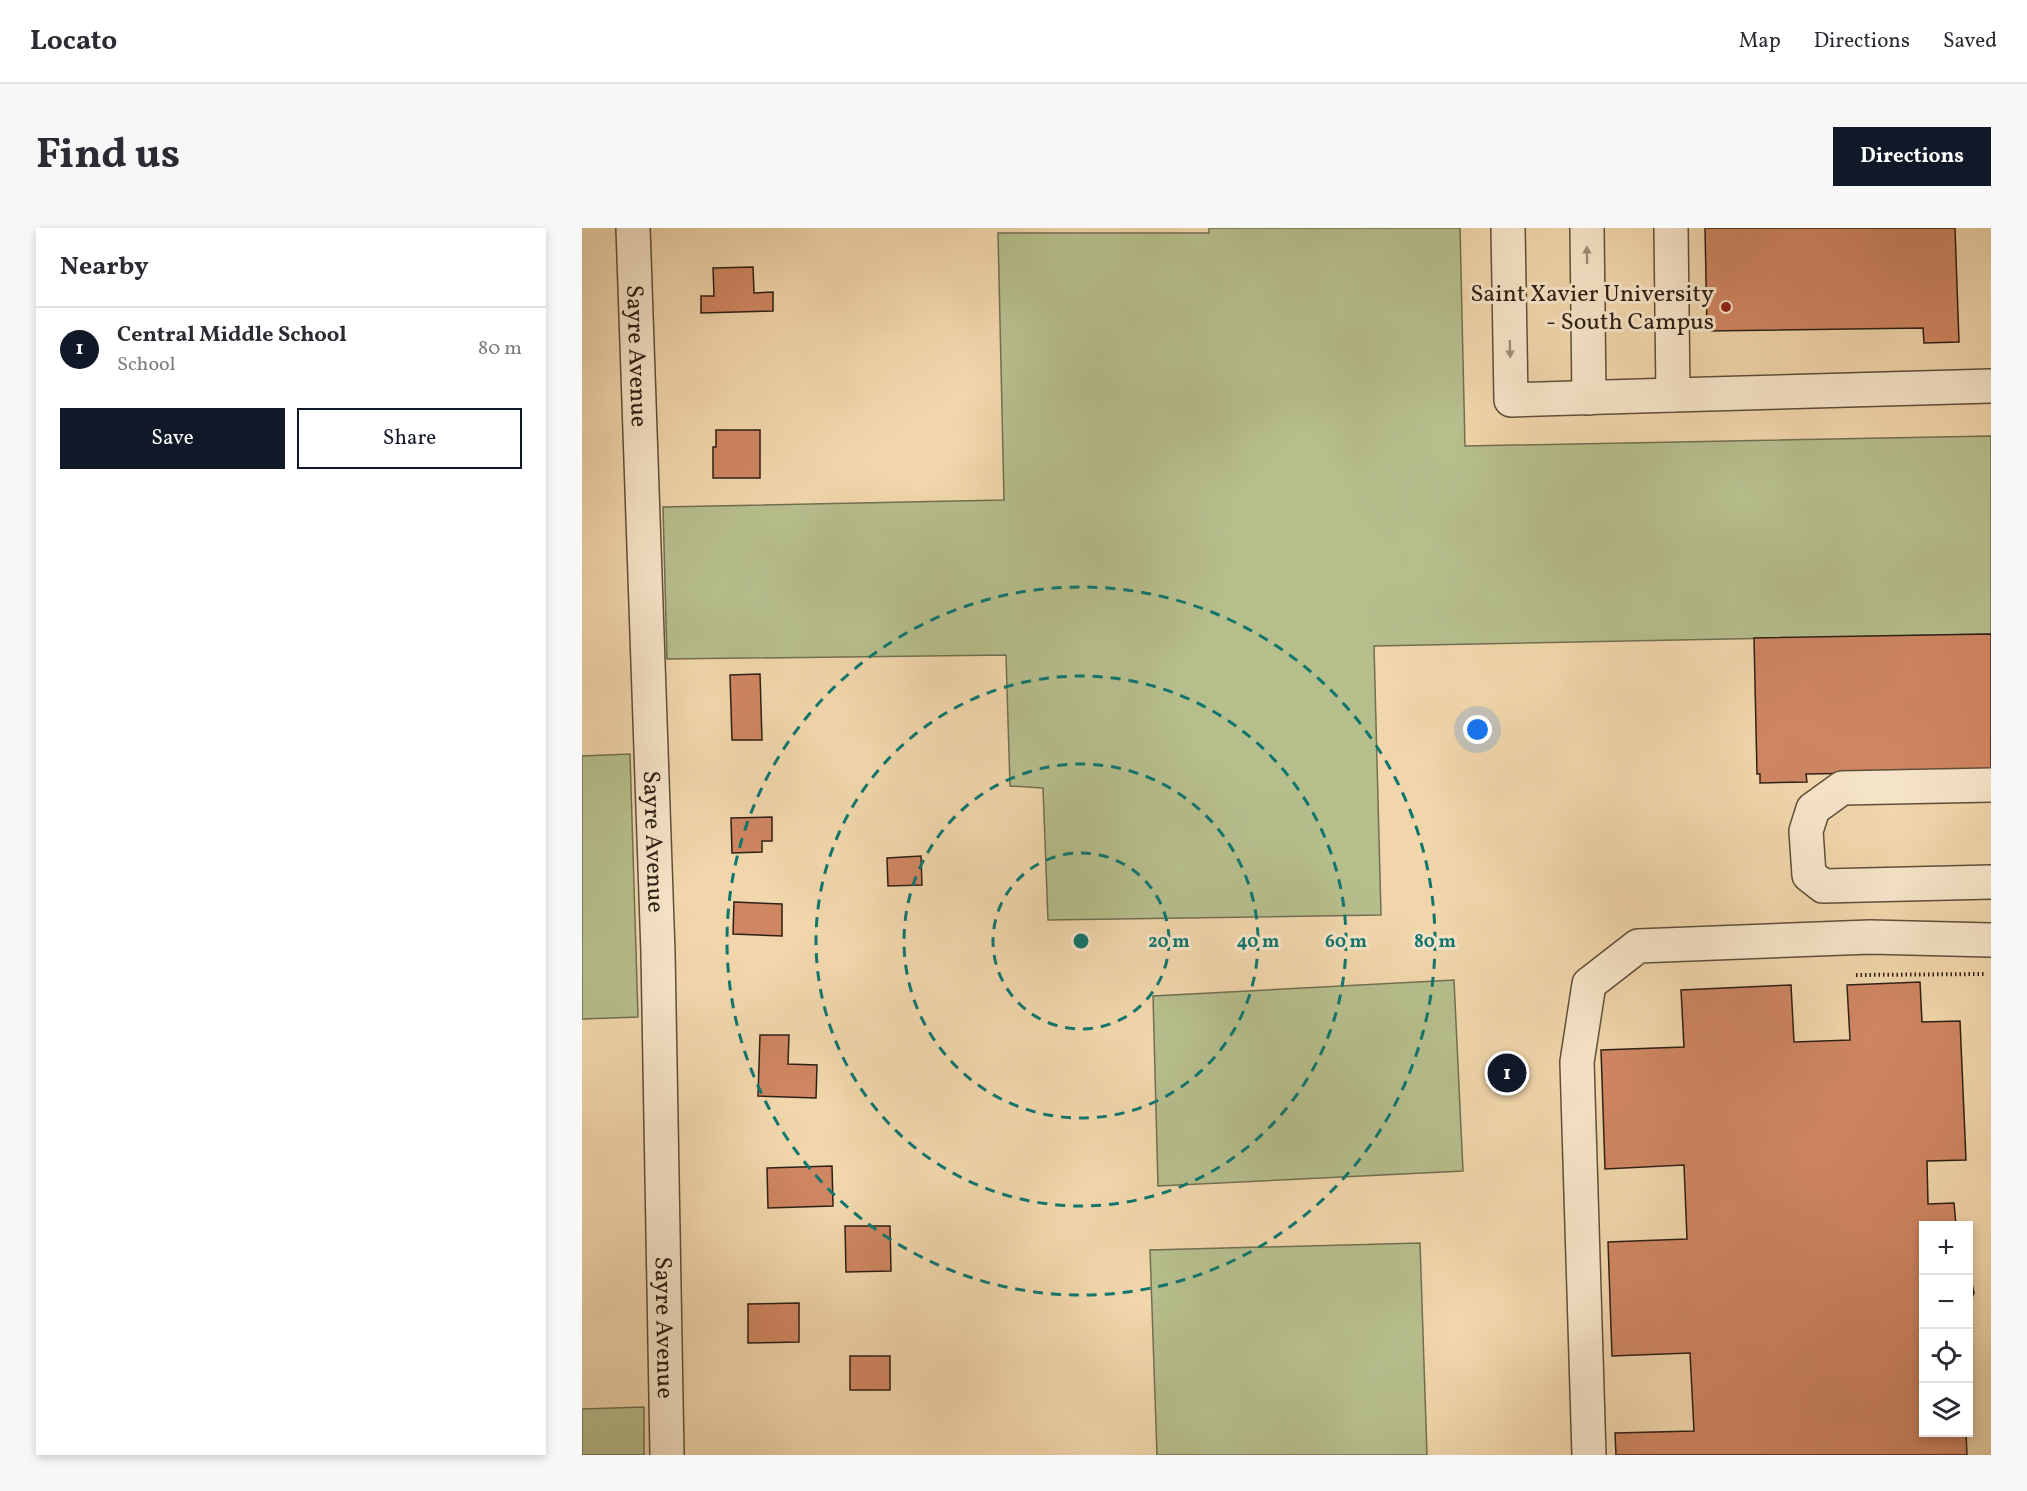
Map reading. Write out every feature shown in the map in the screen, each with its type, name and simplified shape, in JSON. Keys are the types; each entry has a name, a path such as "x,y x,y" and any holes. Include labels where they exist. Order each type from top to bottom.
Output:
{"street":[{"name":"Sayre Avenue","path":"633,228 658,953 667,1455"},
{"path":"1508,228 1511,400 1991,386"},
{"path":"1587,228 1589,398"},
{"path":"1671,228 1673,395"},
{"path":"1991,785 1842,788 1813,809 1806,831 1809,875 1824,886 1991,882"},
{"path":"1588,1455 1577,1062 1589,984 1638,946 1870,937 1991,940"}],"path":[{"path":"1856,975 1991,974"}],"green space":[{"path":"1209,228 1460,228 1465,446 1991,436 1991,634 1374,646 1381,915 1048,920 1043,788 1010,786 1006,655 667,659 663,507 1004,500 998,233 1209,233"},
{"path":"630,754 638,1017 582,1019 582,756"},
{"path":"1454,980 1463,1171 1158,1186 1153,996"},
{"path":"1420,1243 1427,1455 1157,1455 1150,1250"},
{"path":"644,1407 644,1455 582,1455 582,1409"}],"building":[{"path":"1705,228 1955,228 1959,342 1924,343 1923,328 1707,331"},
{"path":"753,267 754,293 773,292 773,311 701,313 701,296 714,296 713,268"},
{"path":"716,430 760,430 760,478 713,478 713,447 716,447"},
{"path":"1991,634 1991,771 1806,774 1807,782 1760,783 1760,774 1757,774 1754,638"},
{"path":"760,674 762,740 732,740 730,675"},
{"path":"772,817 772,841 762,841 762,852 732,853 731,818"},
{"path":"921,856 922,885 888,886 887,858"},
{"path":"734,902 782,904 782,936 733,934"},
{"path":"1920,982 1922,1022 1960,1021 1966,1160 1927,1161 1928,1204 1954,1203 1956,1221 1919,1221 1919,1437 1966,1437 1967,1455 1616,1455 1615,1433 1694,1431 1690,1353 1612,1356 1608,1242 1687,1239 1684,1165 1605,1169 1601,1050 1684,1047 1681,990 1791,985 1794,1042 1850,1040 1847,985"},
{"path":"760,1035 789,1035 788,1064 817,1065 816,1098 758,1096"},
{"path":"832,1166 833,1206 768,1208 767,1168"},
{"path":"845,1226 890,1226 891,1271 846,1272"},
{"path":"799,1303 799,1342 748,1343 748,1304"},
{"path":"850,1356 890,1356 890,1390 850,1390"}],"place":[{"name":"Saint Xavier University - South Campus","path":"1726,307"},
{"name":"Central Middle School","path":"1507,1073"}]}
